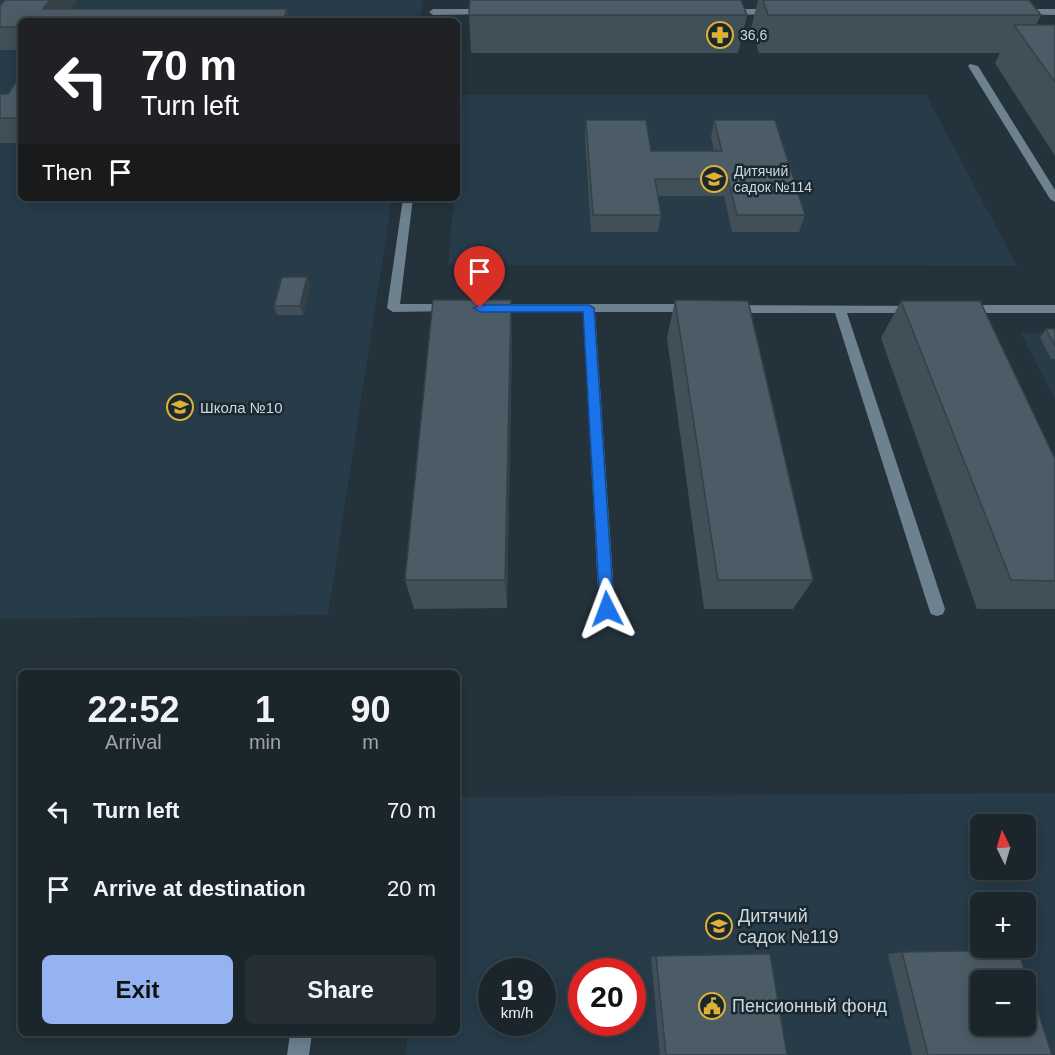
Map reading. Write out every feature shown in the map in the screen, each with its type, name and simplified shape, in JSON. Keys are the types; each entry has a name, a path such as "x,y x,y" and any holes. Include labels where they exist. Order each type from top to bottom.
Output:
{"lane":[{"path":"435,0 433,16 505,12"},
{"path":"716,12 783,12"},
{"path":"1004,12 1055,12"},
{"path":"973,66 1055,199"},
{"path":"408,201 393,308 1055,309"},
{"path":"589,308 607,609"},
{"path":"840,309 937,609"},
{"path":"298,1055 301,1036"}],"shaded area":[{"name":"Школа №10","path":"0,0 423,0 420,18 18,18 18,201 392,201 328,615 0,619"},
{"name":"Дитячий садок №114","path":"463,95 926,95 1017,266 448,265 454,201 460,201 460,133"},
{"path":"1021,333 1055,333 1055,400"},
{"name":"Дитячий садок №119","path":"1055,793 1055,1055 406,1055 407,1036 460,1036 460,797"}],"building":[{"path":"5,0 50,0 43,9 287,9 284,18 18,18 18,27 0,27 0,6"},
{"path":"470,0 741,0 747,15 469,15"},
{"path":"763,0 1029,0 1041,15 768,15"},
{"path":"1014,25 1055,25 1055,82"},
{"path":"18,79 18,118 0,118 0,94 8,94"},
{"path":"586,120 646,120 651,151 722,151 714,120 775,120 805,215 737,215 728,179 655,179 661,215 593,215"},
{"path":"282,277 307,277 300,306 274,306"},
{"path":"433,300 511,300 505,580 405,580"},
{"path":"675,300 748,301 813,580 718,580"},
{"path":"901,301 980,301 1055,459 1055,581 1011,580"},
{"path":"1046,329 1055,329 1055,346"},
{"name":"Пенсионный фонд","path":"970,951 970,958 1021,958 1024,970 970,970 970,1036 1036,1036 1036,1006 1052,1055 928,1055 902,952"},
{"name":"Пенсионный фонд","path":"770,954 787,1055 666,1055 656,956"}],"place":[{"name":"36,6","path":"720,35"},
{"name":"Дитячий садок №114","path":"714,179"},
{"name":"Школа №10","path":"180,407"},
{"name":"Дитячий садок №119","path":"719,926"},
{"name":"Пенсионный фонд","path":"712,1006"}],"route":[{"path":"480,308 589,308 607,609"}]}
